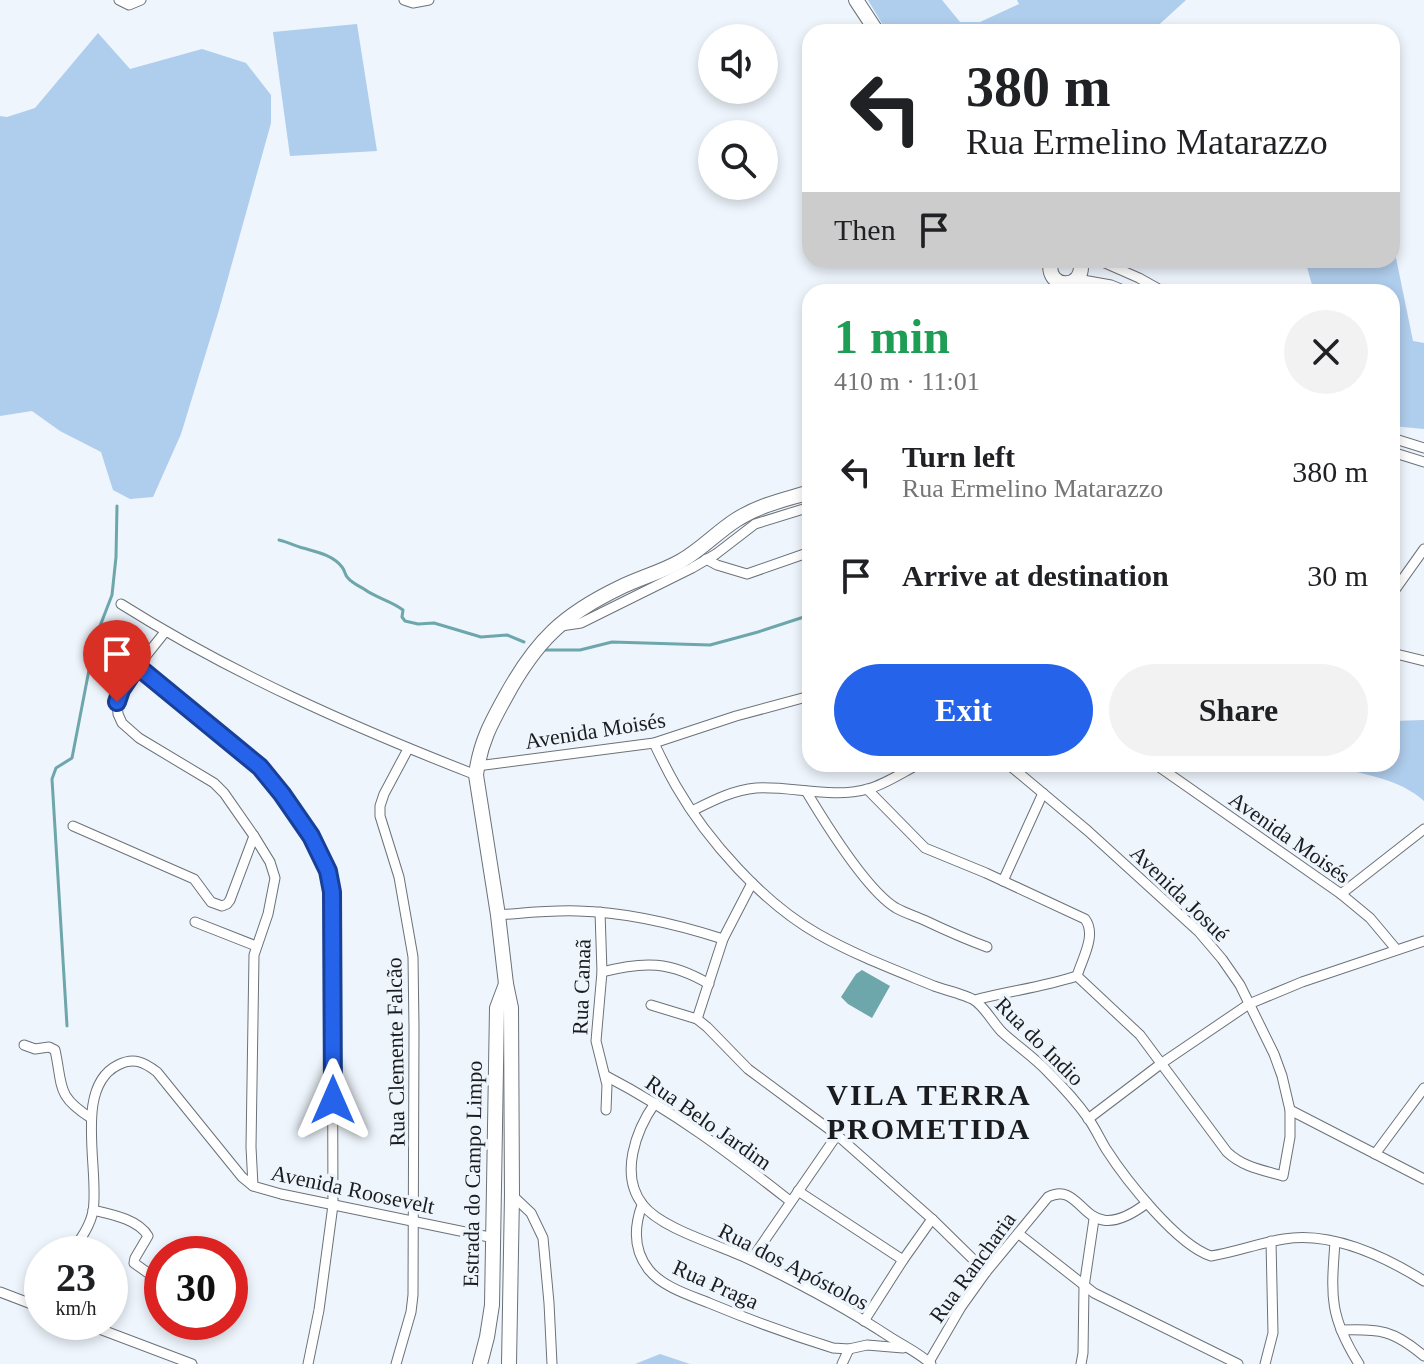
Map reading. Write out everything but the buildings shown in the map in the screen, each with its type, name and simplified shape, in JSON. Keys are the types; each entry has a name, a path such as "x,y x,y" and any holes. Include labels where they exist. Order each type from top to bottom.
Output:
{"street":[{"path":"119,0 129,5 141,0"},
{"path":"404,0 413,3 427,0"},
{"path":"856,0 872,24"},
{"path":"1051,268 1058,282 1074,284"},
{"path":"1116,268 1150,284"},
{"path":"1400,440 1424,448"},
{"path":"1400,454 1424,462"},
{"name":"Estrada do Campo Limpo","path":"509,1364 511,1008 476,771 478,753 519,672 542,641 571,615 621,587 682,560 755,509 802,494"},
{"path":"561,626 581,623 692,568 755,524 802,509"},
{"path":"1400,583 1424,549"},
{"path":"706,559 747,574 802,555"},
{"path":"121,604 241,673 408,749 476,771"},
{"path":"165,632 121,690 117,702 122,723 139,738 214,783 234,805 274,870 268,914 256,946 254,971 253,1186"},
{"path":"1400,655 1424,661"},
{"path":"137,666 260,767 311,836 328,871 332,892 333,1205 319,1310 308,1364"},
{"name":"Avenida Moisés","path":"476,771 654,743 802,698"},
{"name":"Rua do Indio","path":"654,743 692,811 752,883 788,915 815,933 889,968 975,1000 1014,1043 1047,1071 1088,1119 1147,1203 1201,1253 1211,1256 1300,1237 1335,1242 1384,1258 1424,1281"},
{"name":"Rua Clemente Falcão","path":"396,1364 412,1303 413,957 399,877 380,816 380,806 408,749"},
{"path":"692,811 722,797 753,788 832,792 867,789 902,772"},
{"name":"Avenida Josué","path":"1018,772 1199,932 1240,985 1282,1076 1290,1110 1290,1137 1283,1176 1236,1160 1220,1144 1162,1063"},
{"name":"Avenida Moisés","path":"1166,772 1341,894 1370,918 1396,949"},
{"path":"867,789 925,848 1085,919 1091,930 1077,976"},
{"path":"806,791 830,830 886,901 934,926 987,947"},
{"path":"1003,881 1043,793"},
{"path":"73,826 194,879 211,902 222,906 231,896 254,836"},
{"path":"1341,894 1424,829"},
{"path":"697,1019 723,939 752,883"},
{"path":"498,915 600,912 673,924 723,939"},
{"name":"Rua Canaã","path":"600,912 602,972 596,1041 606,1076 606,1110"},
{"path":"195,922 256,946"},
{"path":"1088,1119 1162,1063 1249,1004 1302,982 1424,941"},
{"path":"602,972 634,965 662,965 678,968 709,984"},
{"path":"975,1000 1077,976"},
{"path":"1077,976 1140,1035 1162,1063"},
{"name":"Estrada do Campo Limpo","path":"480,1364 491,1317 497,1008 506,984"},
{"path":"651,1005 697,1019 761,1081 837,1135 932,1219 986,1272"},
{"path":"24,1045 55,1050 66,1098 91,1118"},
{"path":"81,1236 89,1225 93,1210 91,1118 94,1097 104,1075 130,1060 146,1064 157,1072 242,1177 253,1186"},
{"name":"Rua Belo Jardim","path":"606,1076 655,1103 728,1152 790,1201"},
{"path":"1375,1154 1424,1088"},
{"name":"Rua Praga","path":"655,1103 640,1128 632,1158 632,1178 642,1205 636,1226 638,1249 651,1272 691,1296 763,1325 833,1348 849,1349 867,1345 907,1348"},
{"path":"1290,1110 1424,1179"},
{"path":"751,1260 837,1135"},
{"name":"Avenida Roosevelt","path":"253,1186 494,1238"},
{"path":"798,1191 903,1260"},
{"name":"Rua Rancharia","path":"930,1363 961,1307 1048,1197 1053,1194 1074,1199 1094,1219"},
{"path":"512,1195 531,1213 543,1238 552,1364"},
{"path":"1081,1364 1084,1287 1094,1219 1120,1220 1147,1203"},
{"name":"Rua dos Apóstolos","path":"642,1205 676,1228 751,1260 864,1321 930,1363"},
{"path":"93,1210 119,1217 145,1230 148,1236"},
{"path":"864,1321 932,1219"},
{"path":"1019,1234 1084,1287 1238,1364"},
{"path":"1265,1364 1273,1333 1271,1241"},
{"path":"1335,1242 1332,1297 1335,1315 1359,1364"},
{"path":"144,1243 134,1263 144,1270"},
{"path":"0,1292 24,1301"},
{"path":"1341,1330 1374,1330 1391,1334 1402,1338 1424,1356"},
{"path":"128,1340 192,1364"},
{"path":"842,1364 849,1349"}],"shaded area":[{"path":"868,0 942,0 960,22 980,22 1019,4 1017,0 1186,0 1160,24 882,24"},
{"path":"357,24 377,151 290,156 273,32"},
{"path":"98,33 130,69 202,49 246,63 271,95 271,123 219,310 181,434 153,497 130,499 113,490 101,452 60,431 32,411 0,416 0,116 7,117 35,108"},
{"path":"1307,268 1398,268 1413,341 1424,343 1424,429 1400,427 1400,284 1312,284"},
{"path":"1424,720 1424,801 1402,786 1357,772 1400,772 1400,721"},
{"path":"862,970 890,986 872,1018 841,997"},
{"path":"660,1354 690,1364 635,1364"}],"waterway":[{"path":"67,1026 52,779 56,768 72,758 95,639 112,595 117,506"},
{"path":"279,540 334,560 354,583 403,610 405,621 434,623 481,637 507,635 524,642"},
{"path":"541,650 580,650 612,642 710,645 802,618"}],"district":[{"name":"VILA TERRA PROMETIDA","path":"929,1112"}],"route":[{"path":"117,702 137,666 260,767 293,809 323,858 332,892 333,1100"}]}
